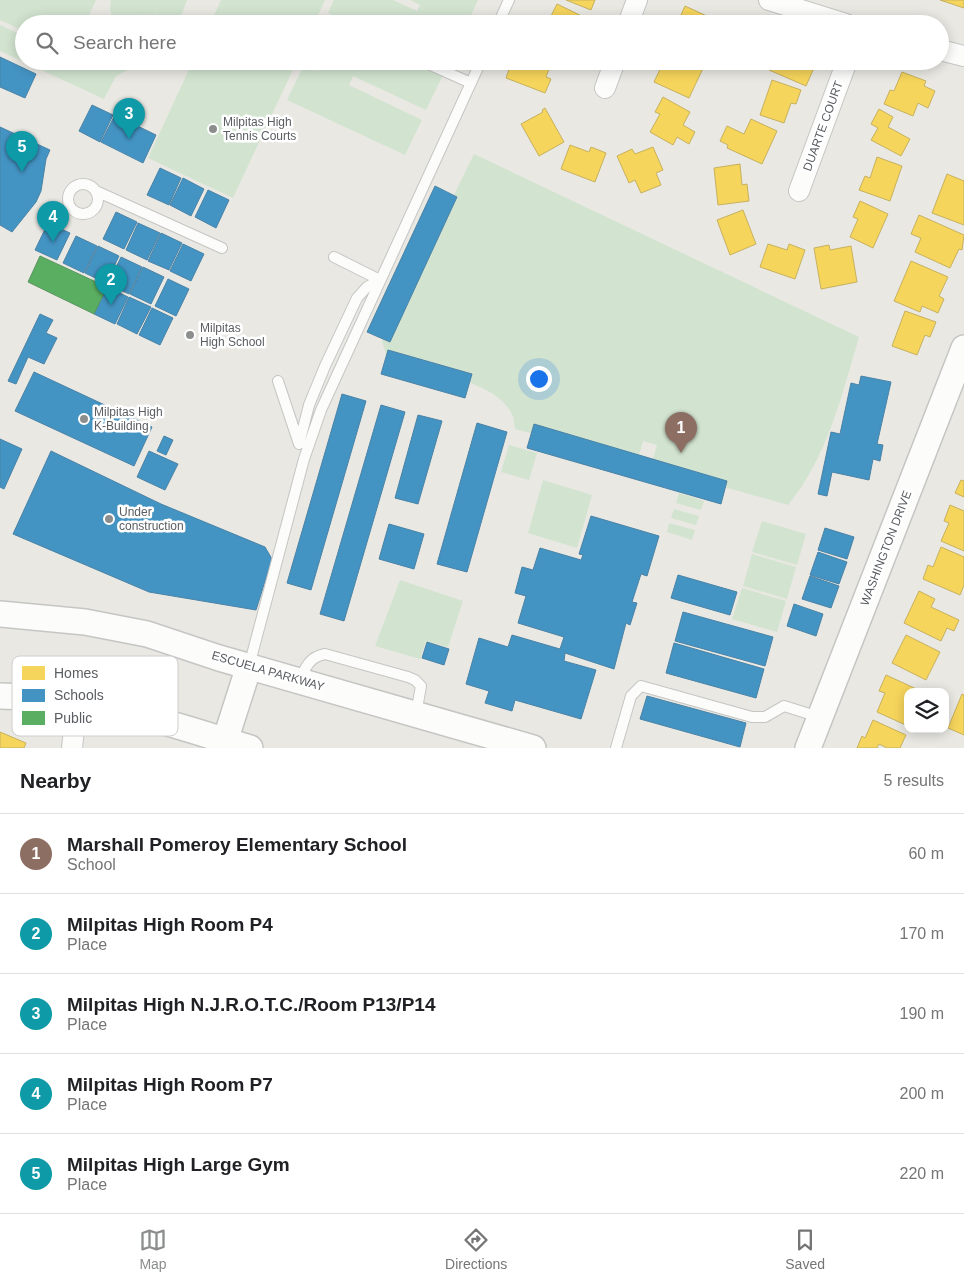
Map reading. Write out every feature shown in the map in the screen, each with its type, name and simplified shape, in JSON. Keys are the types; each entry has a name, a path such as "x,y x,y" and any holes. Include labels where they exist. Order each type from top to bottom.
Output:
{"street":[{"path":"631,15 637,0"},
{"path":"769,0 817,15"},
{"path":"949,52 964,56"},
{"path":"605,88 612,70"},
{"name":"DUARTE COURT","path":"799,191 844,70"},
{"name":"WASHINGTON DRIVE","path":"808,748 964,348"},
{"name":"ESCUELA PARKWAY","path":"0,614 85,622 147,634 249,666 533,748"},
{"path":"224,744 249,666"},
{"path":"178,730 224,744 250,748"}],"lane":[{"path":"502,15 509,0"},
{"path":"442,70 471,83"},
{"path":"249,666 304,459 321,410 477,70"},
{"path":"96,191 222,248"},
{"path":"334,257 380,280"},
{"path":"299,444 309,405 318,382 357,298 367,287 380,280"},
{"path":"278,381 304,459"},
{"path":"299,680 307,663 315,656 325,654 408,677 416,680 421,686 416,714"},
{"path":"616,748 631,696 640,686 752,717 765,716 784,706 820,718"}],"green space":[{"path":"0,0 96,0 89,15 15,15 15,27 0,20"},
{"path":"111,0 187,0 181,15 155,15 161,2 154,15 112,15"},
{"path":"221,0 325,0 318,15 214,15"},
{"path":"334,0 393,0 417,11 420,5 410,0 478,0 471,15 333,15 328,13"},
{"path":"0,25 15,32 15,58 0,51"},
{"path":"41,70 128,70 116,76 104,99"},
{"name":"Milpitas High Tennis Courts","path":"189,70 293,70 233,198 148,158"},
{"path":"302,70 439,70 443,75 426,110 353,76 349,85 422,120 405,155 287,100"},
{"path":"474,154 859,337 832,425 802,487 788,505 651,466 657,445 643,441 637,462 515,429 512,414 503,402 475,384 457,378 389,363 382,341"},
{"path":"509,445 537,453 529,480 501,472"},
{"path":"543,480 592,495 577,548 528,533"},
{"path":"679,493 704,501 701,510 676,503"},
{"path":"674,509 699,516 696,525 671,518"},
{"path":"762,521 806,534 797,565 752,552"},
{"path":"669,523 695,530 692,540 667,532"},
{"path":"752,554 796,567 787,599 743,586"},
{"path":"400,580 463,601 448,647 426,641 420,659 375,646"},
{"path":"742,588 786,601 777,632 732,619"}],"building: Homes":[{"path":"566,0 595,0 591,10"},
{"path":"940,0 964,0 964,8"},
{"path":"557,4 580,15 552,15"},
{"path":"685,6 705,15 681,15"},
{"path":"509,70 549,70 546,77 551,79 545,93 506,78"},
{"path":"660,70 702,70 689,98 654,82"},
{"path":"769,70 813,70 806,86"},
{"path":"902,72 926,81 924,86 935,91 928,108 918,103 913,116 884,104 890,90 894,91"},
{"path":"772,80 801,90 796,104 791,103 784,123 760,115"},
{"path":"663,97 690,112 683,125 695,132 689,144 677,137 673,145 650,132 660,114 655,112"},
{"path":"545,108 564,142 539,156 521,124 543,112 542,110"},
{"path":"879,109 893,117 888,127 910,139 901,156 871,140 878,128 871,124"},
{"path":"751,119 777,131 762,164 727,148 728,145 720,141 727,126 744,134"},
{"path":"570,145 589,152 591,147 606,153 595,182 561,169"},
{"path":"653,147 663,170 656,173 661,185 641,193 635,180 629,183 617,156 632,149 635,154"},
{"path":"877,157 902,166 890,201 859,190 865,176 870,178"},
{"path":"740,164 742,185 747,184 749,201 718,205 714,168"},
{"path":"947,174 964,181 964,225 932,213"},
{"path":"860,201 888,214 873,248 850,237 858,219 853,217"},
{"path":"743,210 756,244 730,255 717,220"},
{"path":"919,215 964,235 962,250 959,249 950,268 915,252 921,238 911,234"},
{"path":"768,244 787,250 789,244 805,250 795,279 760,267"},
{"path":"829,245 830,250 851,246 857,282 821,289 814,248"},
{"path":"911,261 948,277 939,296 944,299 938,313 922,306 920,312 894,301"},
{"path":"905,311 936,322 930,337 925,335 917,355 892,346"},
{"path":"961,480 964,481 964,497 955,493"},
{"path":"950,505 964,511 964,551 941,541 949,523 944,521"},
{"path":"941,547 964,557 964,585 960,595 923,579 928,565 933,567"},
{"path":"919,591 935,599 931,607 959,620 954,631 947,628 941,641 904,623"},
{"path":"906,635 940,652 926,680 892,663"},
{"path":"886,675 914,688 904,688 904,724 877,712 885,693 879,691"},
{"path":"962,694 964,695 964,735 949,728"},
{"path":"873,720 906,735 900,748 887,748 879,744 877,748 857,748 862,736 865,738"},
{"path":"0,732 26,743 24,748 0,748"}],"building: Schools":[{"path":"0,57 15,64 15,70 28,70 36,74 25,98 0,87"},
{"path":"92,105 113,115 100,142 79,131"},
{"path":"115,115 156,135 143,163 101,142"},
{"path":"0,127 50,150 46,159 41,191 36,202 12,232 0,225"},
{"path":"160,168 181,178 169,205 147,195"},
{"path":"183,178 204,189 191,216 170,205"},
{"path":"435,186 457,197 390,342 367,332"},
{"path":"208,190 229,200 216,228 195,217"},
{"path":"116,212 137,222 124,249 103,239"},
{"path":"48,223 70,233 57,260 35,250"},
{"path":"138,223 160,233 147,260 126,250"},
{"path":"161,233 182,243 169,270 148,261"},
{"path":"76,236 97,246 84,273 63,263"},
{"path":"183,244 204,254 191,281 170,271"},
{"path":"98,246 119,256 106,283 85,273"},
{"path":"121,257 142,267 129,294 108,284"},
{"path":"143,267 164,277 151,304 130,294"},
{"path":"168,279 189,289 176,316 155,306"},
{"path":"107,287 128,297 115,324 94,314"},
{"path":"129,297 151,307 137,334 117,324"},
{"path":"152,308 173,318 160,345 139,335"},
{"path":"40,314 53,320 46,333 57,338 44,364 28,357 16,384 8,381"},
{"path":"388,350 472,374 465,398 381,374"},
{"name":"Milpitas High K-Building","path":"34,372 152,427 134,466 15,411"},
{"path":"861,376 891,382 877,444 883,445 880,461 873,459 869,480 832,472 827,496 818,494 831,432 840,434 851,383 859,385"},
{"path":"342,394 366,401 311,590 287,583"},
{"path":"381,405 405,412 344,621 320,614"},
{"path":"418,415 442,421 418,504 395,498"},
{"path":"477,423 507,432 467,572 437,564"},
{"path":"534,424 727,481 721,504 527,448"},
{"path":"164,436 173,440 166,455 157,451"},
{"path":"0,439 22,449 4,489 0,487"},
{"name":"Under construction","path":"51,451 161,504 265,547 272,559 256,610 149,592 13,534"},
{"path":"149,451 178,464 165,490 137,477"},
{"path":"591,516 659,536 647,576 641,574 632,602 637,603 630,625 626,623 614,669 565,653 564,661 596,670 581,719 515,700 512,711 485,703 489,691 466,684 479,638 508,647 512,635 560,649 564,637 518,623 526,596 515,593 522,567 533,570 540,548 581,560 583,555 579,554"},
{"path":"389,524 424,534 414,569 379,559"},
{"path":"825,528 854,537 847,559 818,550"},
{"path":"818,552 847,562 839,584 810,575"},
{"path":"678,575 737,592 730,615 671,598"},
{"path":"810,576 839,586 831,608 802,599"},
{"path":"794,604 823,614 816,636 787,626"},
{"path":"683,612 773,637 765,666 675,641"},
{"path":"427,642 449,649 444,665 422,658"},
{"path":"674,643 764,669 756,698 666,673"},
{"path":"647,696 746,723 740,747 640,719"}],"building: Public":[{"path":"40,256 107,287 94,314 28,282"}],"place":[{"name":"Milpitas High Tennis Courts","path":"213,129"},
{"name":"Milpitas High N.J.R.O.T.C./Room P13/P14","path":"129,139"},
{"name":"Milpitas High Large Gym","path":"22,172"},
{"name":"Milpitas High Room P7","path":"53,242"},
{"name":"Milpitas High Room P4","path":"111,305"},
{"name":"Milpitas High School","path":"190,335"},
{"name":"Milpitas High K-Building","path":"84,419"},
{"name":"Marshall Pomeroy Elementary School","path":"681,453"},
{"name":"Under construction","path":"109,519"}]}
